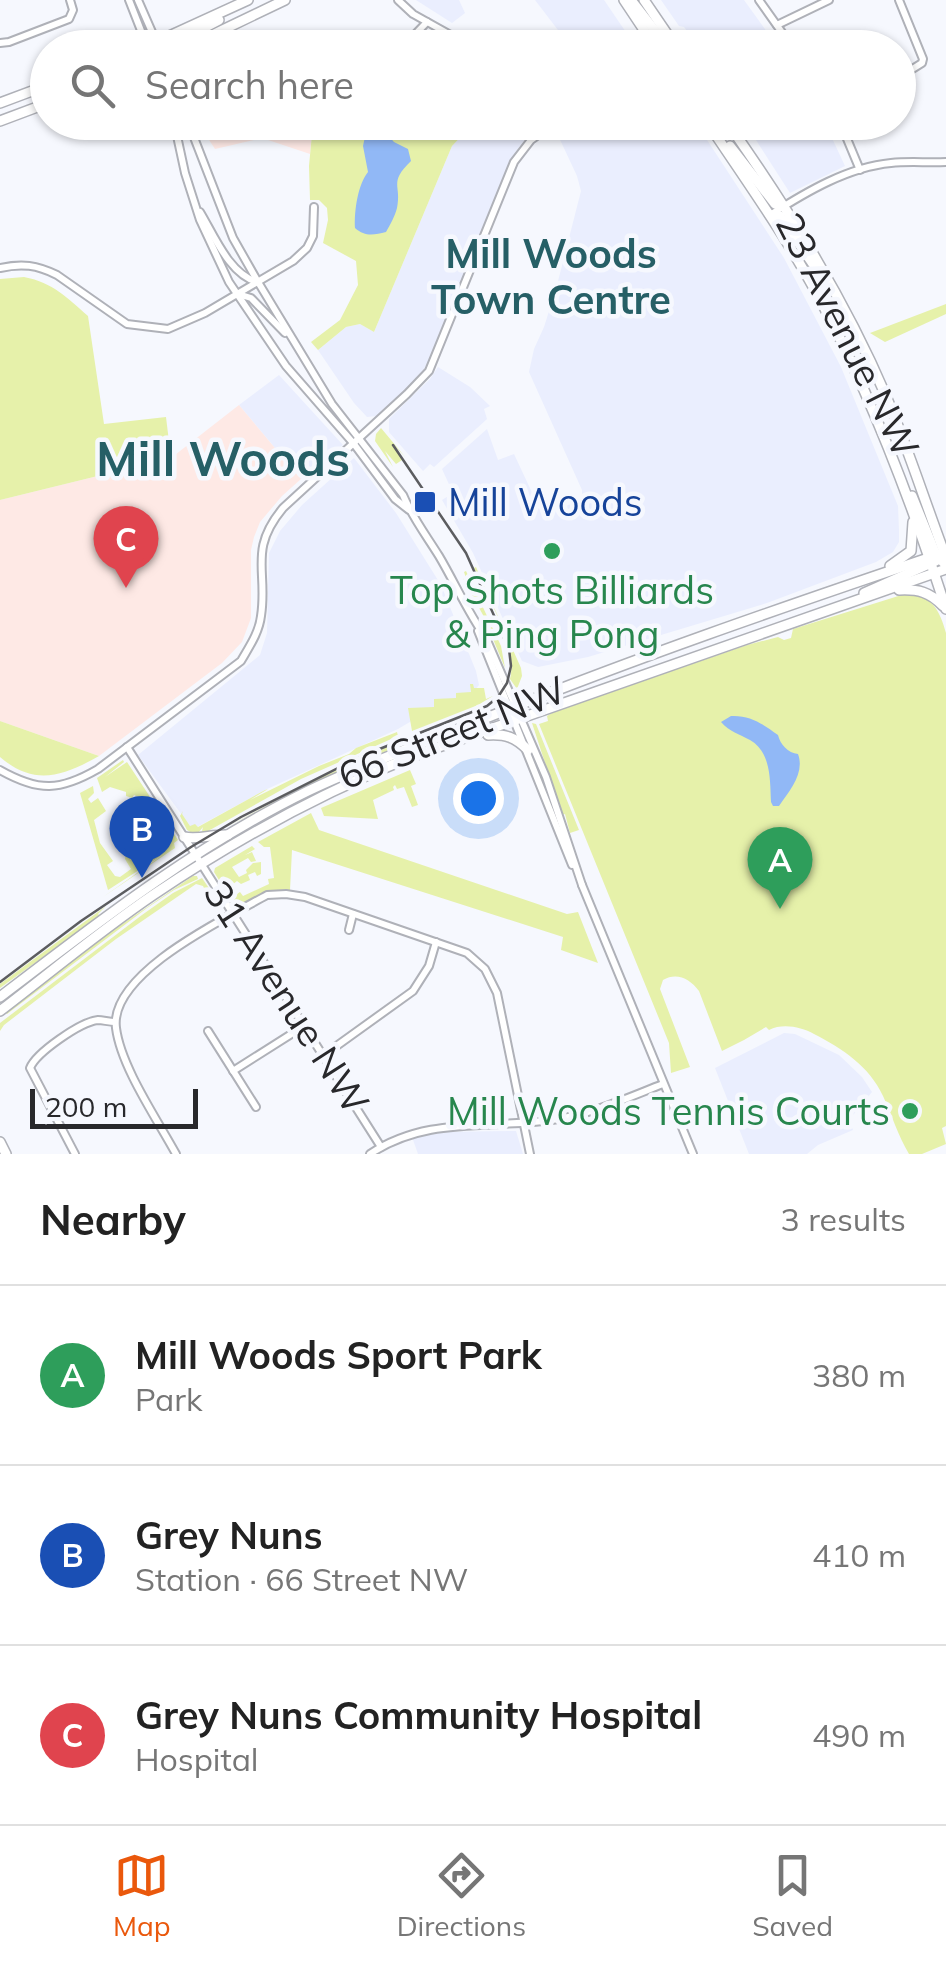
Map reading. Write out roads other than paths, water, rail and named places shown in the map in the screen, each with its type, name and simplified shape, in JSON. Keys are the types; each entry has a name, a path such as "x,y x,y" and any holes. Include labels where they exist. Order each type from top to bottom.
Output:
{"main road":[{"path":"187,30 250,0"},
{"path":"223,30 285,0"},
{"path":"628,0 654,30"},
{"path":"628,0 646,30"},
{"path":"644,0 663,30"},
{"path":"0,104 30,92"},
{"path":"0,122 30,110"},
{"name":"23 Avenue NW","path":"719,140 770,215 833,325 878,420 913,515 941,563"},
{"path":"724,140 775,204 784,206"},
{"name":"23 Avenue NW","path":"739,140 833,288 885,394 931,515 946,610"},
{"path":"770,215 780,216 833,288"},
{"path":"878,420 941,563"},
{"path":"869,579 911,551 913,515"},
{"path":"931,515 946,530"},
{"path":"444,746 452,738 631,662 869,579 941,563"},
{"path":"855,602 865,592 941,563"},
{"name":"66 Street NW","path":"0,1011 230,835 308,791 516,712 886,591 941,563"},
{"path":"886,591 920,590 933,596 946,610"},
{"name":"66 Street NW","path":"0,997 100,920 199,860 348,784 475,736 516,712"},
{"path":"475,736 509,736 528,750"},
{"path":"184,837 230,835"}],"street":[{"path":"38,30 72,16 70,0"},
{"path":"129,0 145,30"},
{"path":"138,0 148,30"},
{"path":"398,0 413,14 441,30"},
{"path":"759,0 780,30"},
{"path":"777,25 829,0"},
{"path":"899,0 911,30"},
{"path":"419,30 427,22"},
{"path":"0,43 30,33"},
{"path":"916,42 923,59 916,66"},
{"path":"178,140 194,202 222,270 286,366 357,441"},
{"path":"195,140 234,238 258,282 395,500 410,511 440,557 486,638 546,777 582,885"},
{"path":"0,770 37,786 76,782 240,661 261,618 260,558 271,523 429,370 509,172 522,148 532,140"},
{"path":"848,140 860,170"},
{"path":"770,215 860,170 890,163 946,162"},
{"path":"194,202 238,272 258,282"},
{"path":"0,268 32,264 44,268 128,324 168,329 205,313 293,261 313,236 314,207"},
{"path":"237,294 251,298 296,345"},
{"path":"516,712 582,885 693,1154"},
{"name":"31 Avenue NW","path":"127,747 381,1146"},
{"path":"176,1154 128,1065 115,1022 126,991 154,962 267,896 286,894 468,953 485,969 493,982 530,1154"},
{"path":"349,930 353,914"},
{"path":"324,1055 414,992 436,942"},
{"path":"75,1154 30,1068 34,1059 77,1028 96,1020 115,1022"},
{"path":"233,1072 304,1026"},
{"path":"208,1031 256,1107"},
{"path":"370,1154 426,1129 578,1115 663,1084"}],"water":[{"path":"364,140 392,140 408,149 411,161 398,179 397,208 388,229 370,235 355,228 359,191 368,172"},
{"path":"731,716 762,724 778,735 788,750 798,754 798,775 779,806 771,802 768,767 762,752 721,722"}],"tram line":[{"path":"0,982 81,921 241,817 362,756 487,706 498,697 511,666 509,649 466,553 393,445"}],"place":[{"name":"Mill Woods","path":"425,502"},
{"name":"Top Shots Billiards & Ping Pong","path":"552,551"},
{"name":"Grey Nuns Community Hospital","path":"126,588"},
{"name":"Grey Nuns","path":"142,878"},
{"name":"Mill Woods Sport Park","path":"780,909"},
{"name":"Mill Woods Tennis Courts","path":"910,1111"}],"district":[{"name":"Mill Woods Town Centre","path":"551,276"},
{"name":"Mill Woods","path":"223,458"}]}
